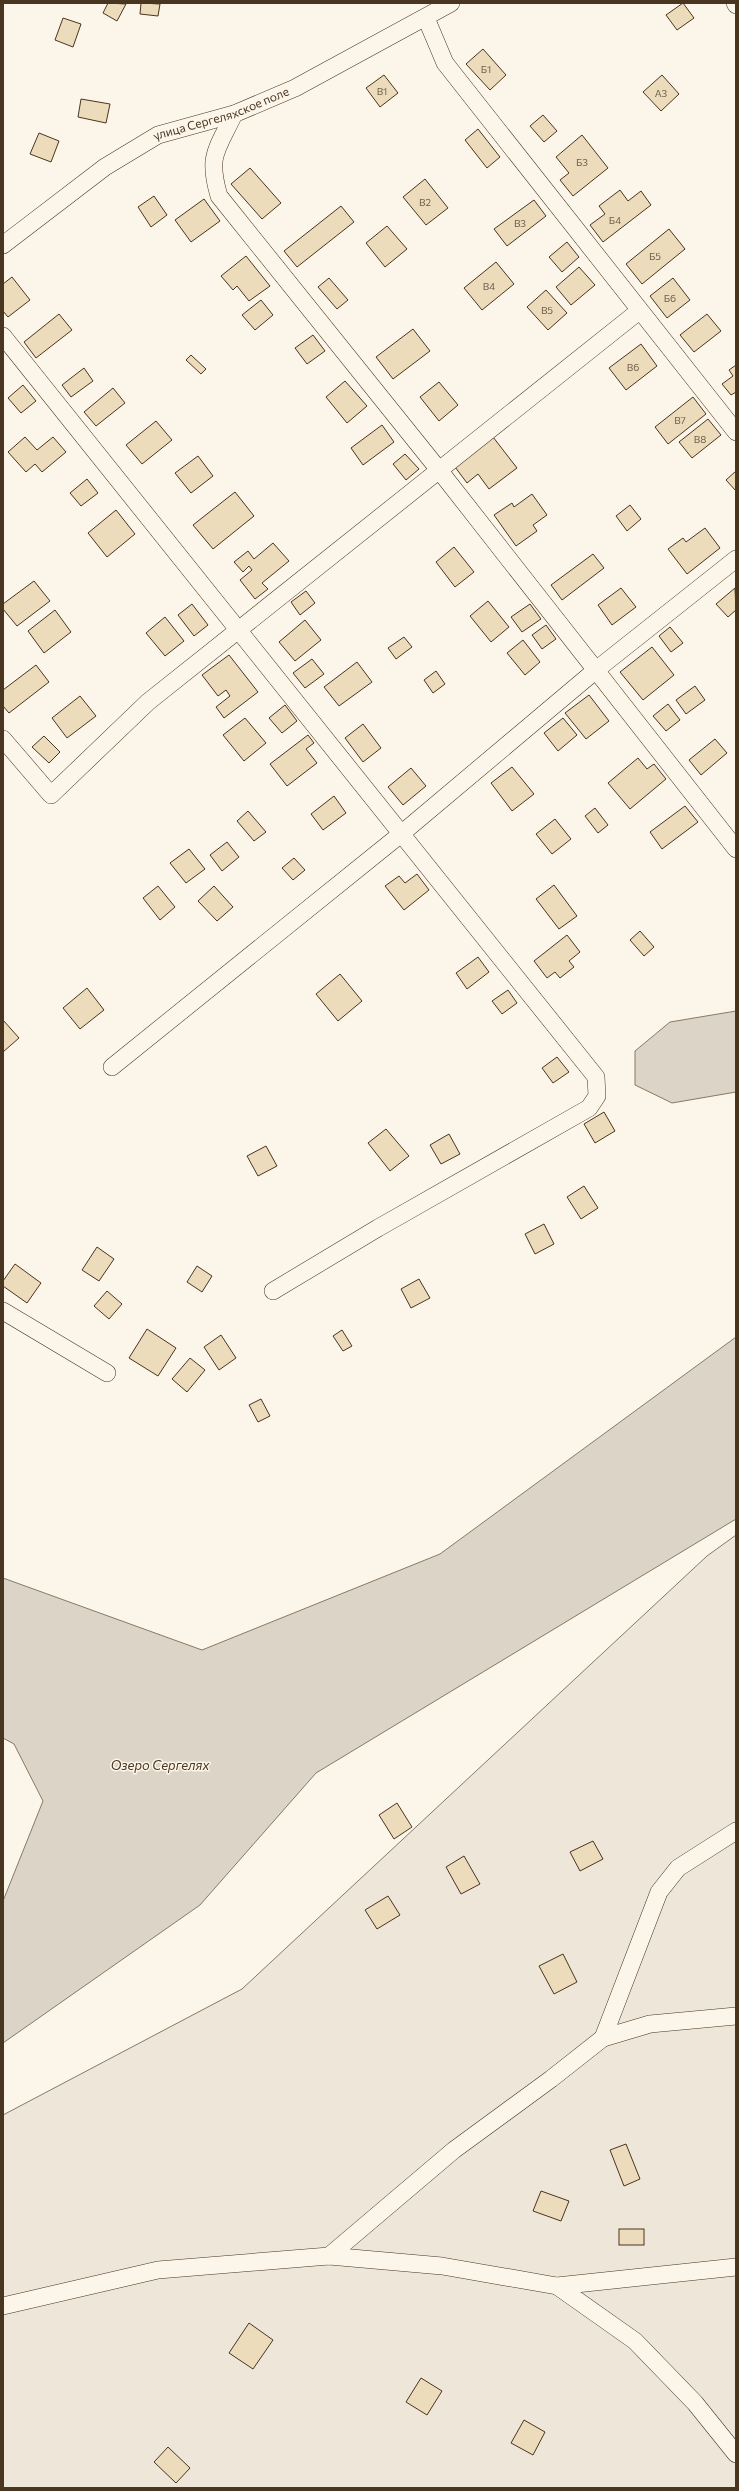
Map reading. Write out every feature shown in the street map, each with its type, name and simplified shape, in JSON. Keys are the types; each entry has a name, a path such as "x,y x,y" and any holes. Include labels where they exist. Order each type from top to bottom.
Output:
{"street":[{"name":"улица Сергеляхское поле","path":"3,245 105,166 158,135 234,114 295,88 426,18 451,3"},
{"path":"426,18 445,62 639,311 736,432"},
{"path":"234,114 212,158 213,175 219,196 439,470 736,849"},
{"path":"3,739 51,795 148,702 639,311"},
{"path":"3,336 596,1078 597,1096 589,1108 378,1228 273,1291"},
{"path":"112,1067 401,834 596,670 736,560"},
{"path":"3,1311 107,1373"},
{"path":"603,2038 659,1892 678,1868 736,1830"},
{"path":"329,2256 454,2150 551,2079 603,2038 650,2024 736,2016"},
{"path":"3,2306 158,2270 329,2256 442,2266 557,2286 736,2267"},
{"path":"557,2286 635,2340 695,2403 736,2454"}],"shaded area":[{"path":"736,1535 736,2488 3,2488 3,2115 242,1989 707,1556"}],"water":[{"path":"736,1011 736,1092 672,1103 635,1085 635,1051 670,1022"},
{"name":"Озеро Сергелях","path":"736,1337 736,1519 316,1773 200,1905 3,2043 3,1901 43,1801 14,1744 3,1738 3,1578 202,1650 440,1554"}],"building":[{"path":"108,3 126,4 117,21 103,13"},
{"path":"141,3 160,4 158,16 140,14"},
{"path":"683,3 694,18 677,30 666,15"},
{"path":"63,18 81,24 73,47 55,40"},
{"path":"483,49 506,75 490,90 466,64"},
{"path":"384,75 398,93 380,107 366,88"},
{"path":"662,75 679,94 661,111 643,92"},
{"path":"81,99 110,104 106,123 78,117"},
{"path":"543,115 557,131 544,142 530,126"},
{"path":"478,129 500,157 487,168 465,140"},
{"path":"39,133 59,141 51,162 30,154"},
{"path":"582,135 608,168 573,196 560,180 569,173 556,157"},
{"path":"250,168 281,203 262,219 231,184"},
{"path":"425,179 448,208 426,225 403,197"},
{"path":"620,190 628,201 641,191 651,205 603,242 590,225 605,214 599,206"},
{"path":"154,196 167,215 151,227 138,207"},
{"path":"204,199 220,221 191,242 175,220"},
{"path":"534,200 546,216 507,246 494,229"},
{"path":"341,206 354,222 297,267 284,251"},
{"path":"387,226 407,249 385,267 366,243"},
{"path":"669,229 685,249 642,284 626,264"},
{"path":"567,242 579,257 562,272 549,257"},
{"path":"246,256 270,286 249,301 237,286 233,290 221,276"},
{"path":"496,262 514,284 482,310 464,288"},
{"path":"579,267 595,285 571,305 556,287"},
{"path":"12,277 30,300 8,317 3,311 3,284"},
{"path":"329,278 348,300 337,309 318,287"},
{"path":"673,278 690,300 667,318 650,296"},
{"path":"546,290 567,313 548,330 527,307"},
{"path":"261,300 273,315 255,330 242,315"},
{"path":"59,314 72,330 36,358 24,342"},
{"path":"707,314 721,331 694,352 680,335"},
{"path":"413,329 430,351 393,379 376,357"},
{"path":"313,335 325,351 307,364 295,348"},
{"path":"641,344 657,366 626,390 609,368"},
{"path":"191,355 206,369 201,374 186,360"},
{"path":"736,365 736,392 731,395 722,384 733,376 729,370"},
{"path":"84,368 93,381 71,397 62,385"},
{"path":"345,381 367,406 347,423 326,397"},
{"path":"439,382 458,405 439,421 420,397"},
{"path":"23,385 36,401 21,413 8,398"},
{"path":"113,388 125,403 96,426 84,412"},
{"path":"693,397 706,414 668,444 655,427"},
{"path":"708,419 721,435 692,458 679,442"},
{"path":"156,421 172,440 142,464 126,445"},
{"path":"382,425 394,442 363,465 351,448"},
{"path":"25,437 37,450 53,437 66,452 42,472 35,464 26,472 8,452"},
{"path":"493,437 517,468 489,489 478,474 467,483 455,467"},
{"path":"405,454 419,469 406,480 393,464"},
{"path":"198,456 213,476 191,493 175,473"},
{"path":"736,471 736,491 726,480"},
{"path":"87,479 98,493 81,506 70,493"},
{"path":"235,492 254,516 213,549 193,525"},
{"path":"532,494 547,515 533,525 537,531 516,546 494,515 512,503 514,507"},
{"path":"630,505 641,519 627,531 616,516"},
{"path":"116,510 135,534 107,557 88,533"},
{"path":"705,528 720,548 687,574 668,549 683,538 686,542"},
{"path":"273,543 289,561 262,583 268,589 255,599 240,580 252,570 249,566 243,572 234,562 248,551 254,559"},
{"path":"454,547 474,572 455,587 436,562"},
{"path":"593,554 604,568 562,600 551,585"},
{"path":"34,581 50,601 17,626 3,609 3,604"},
{"path":"621,588 636,607 612,625 598,605"},
{"path":"735,588 736,610 728,617 716,604"},
{"path":"306,591 315,603 300,615 291,602"},
{"path":"488,601 509,627 491,642 470,616"},
{"path":"192,604 208,625 194,636 178,615"},
{"path":"530,604 541,619 522,632 511,617"},
{"path":"55,610 71,632 44,653 28,631"},
{"path":"165,617 184,641 165,656 146,633"},
{"path":"305,620 321,640 295,661 279,642"},
{"path":"546,625 556,639 542,649 532,635"},
{"path":"670,627 683,643 671,652 659,636"},
{"path":"404,637 412,647 396,659 388,648"},
{"path":"523,640 540,662 525,675 507,653"},
{"path":"652,647 674,675 643,700 620,672"},
{"path":"229,655 258,692 224,718 216,707 230,696 226,690 218,696 202,675"},
{"path":"312,659 324,674 305,688 293,673"},
{"path":"357,662 372,682 339,706 324,687"},
{"path":"36,665 49,682 9,713 3,706 3,690"},
{"path":"436,671 445,684 433,693 424,680"},
{"path":"695,686 705,700 686,714 676,700"},
{"path":"589,695 609,721 586,739 565,713"},
{"path":"80,696 96,716 67,738 52,718"},
{"path":"668,704 680,720 666,731 653,716"},
{"path":"285,705 297,721 282,733 269,718"},
{"path":"245,718 266,743 244,761 223,735"},
{"path":"563,718 577,735 558,751 544,733"},
{"path":"363,724 381,748 363,762 345,738"},
{"path":"308,735 314,743 306,749 317,763 287,786 270,764"},
{"path":"44,736 60,752 49,763 32,747"},
{"path":"715,739 727,753 701,775 689,760"},
{"path":"638,758 647,769 654,764 666,779 630,809 608,783"},
{"path":"512,767 534,794 512,811 491,783"},
{"path":"411,768 426,786 403,805 388,787"},
{"path":"334,796 346,813 323,830 311,814"},
{"path":"685,806 698,822 662,849 650,832"},
{"path":"595,808 608,825 598,833 585,816"},
{"path":"248,811 266,832 254,841 237,821"},
{"path":"555,819 571,839 552,854 536,834"},
{"path":"227,842 239,857 222,871 210,855"},
{"path":"189,849 205,869 186,883 170,863"},
{"path":"294,858 305,870 293,880 282,868"},
{"path":"417,874 429,890 404,910 385,886 399,876 405,883"},
{"path":"554,885 577,916 559,929 536,899"},
{"path":"158,886 175,907 160,920 143,898"},
{"path":"214,886 233,907 217,921 198,901"},
{"path":"640,931 654,947 644,956 630,940"},
{"path":"567,935 580,952 569,961 574,967 560,978 555,972 547,978 534,961"},
{"path":"478,957 489,972 467,989 456,973"},
{"path":"340,974 362,1001 338,1021 316,994"},
{"path":"87,988 104,1010 80,1029 63,1008"},
{"path":"508,990 517,1003 502,1014 492,1001"},
{"path":"3,1020 19,1038 3,1052"},
{"path":"557,1057 569,1072 553,1083 542,1068"},
{"path":"604,1112 615,1131 595,1143 584,1124"},
{"path":"386,1129 409,1156 390,1171 368,1143"},
{"path":"449,1134 460,1154 441,1164 430,1145"},
{"path":"266,1146 277,1166 258,1176 247,1156"},
{"path":"584,1186 598,1208 581,1219 567,1197"},
{"path":"544,1224 554,1244 535,1254 525,1234"},
{"path":"97,1247 114,1259 99,1281 82,1270"},
{"path":"15,1264 41,1283 27,1303 3,1286 3,1281"},
{"path":"197,1266 212,1276 202,1292 187,1282"},
{"path":"419,1279 430,1298 411,1308 401,1289"},
{"path":"107,1291 122,1304 109,1319 94,1306"},
{"path":"147,1329 176,1348 158,1376 129,1358"},
{"path":"342,1330 352,1346 343,1351 333,1336"},
{"path":"221,1335 236,1358 219,1370 204,1347"},
{"path":"190,1358 205,1370 187,1392 172,1379"},
{"path":"261,1399 270,1416 258,1422 249,1405"},
{"path":"397,1803 412,1827 394,1839 379,1815"},
{"path":"593,1841 603,1859 580,1871 570,1852"},
{"path":"464,1856 480,1884 461,1894 446,1867"},
{"path":"388,1896 400,1915 377,1929 365,1910"},
{"path":"563,1954 577,1982 554,1994 539,1966"},
{"path":"626,2144 640,2179 624,2186 610,2150"},
{"path":"541,2191 569,2201 561,2221 533,2211"},
{"path":"619,2229 644,2229 644,2245 619,2245"},
{"path":"249,2323 273,2340 253,2369 229,2353"},
{"path":"421,2378 442,2391 427,2415 406,2402"},
{"path":"524,2420 545,2432 533,2455 511,2443"},
{"path":"168,2447 190,2468 176,2483 154,2462"}]}
